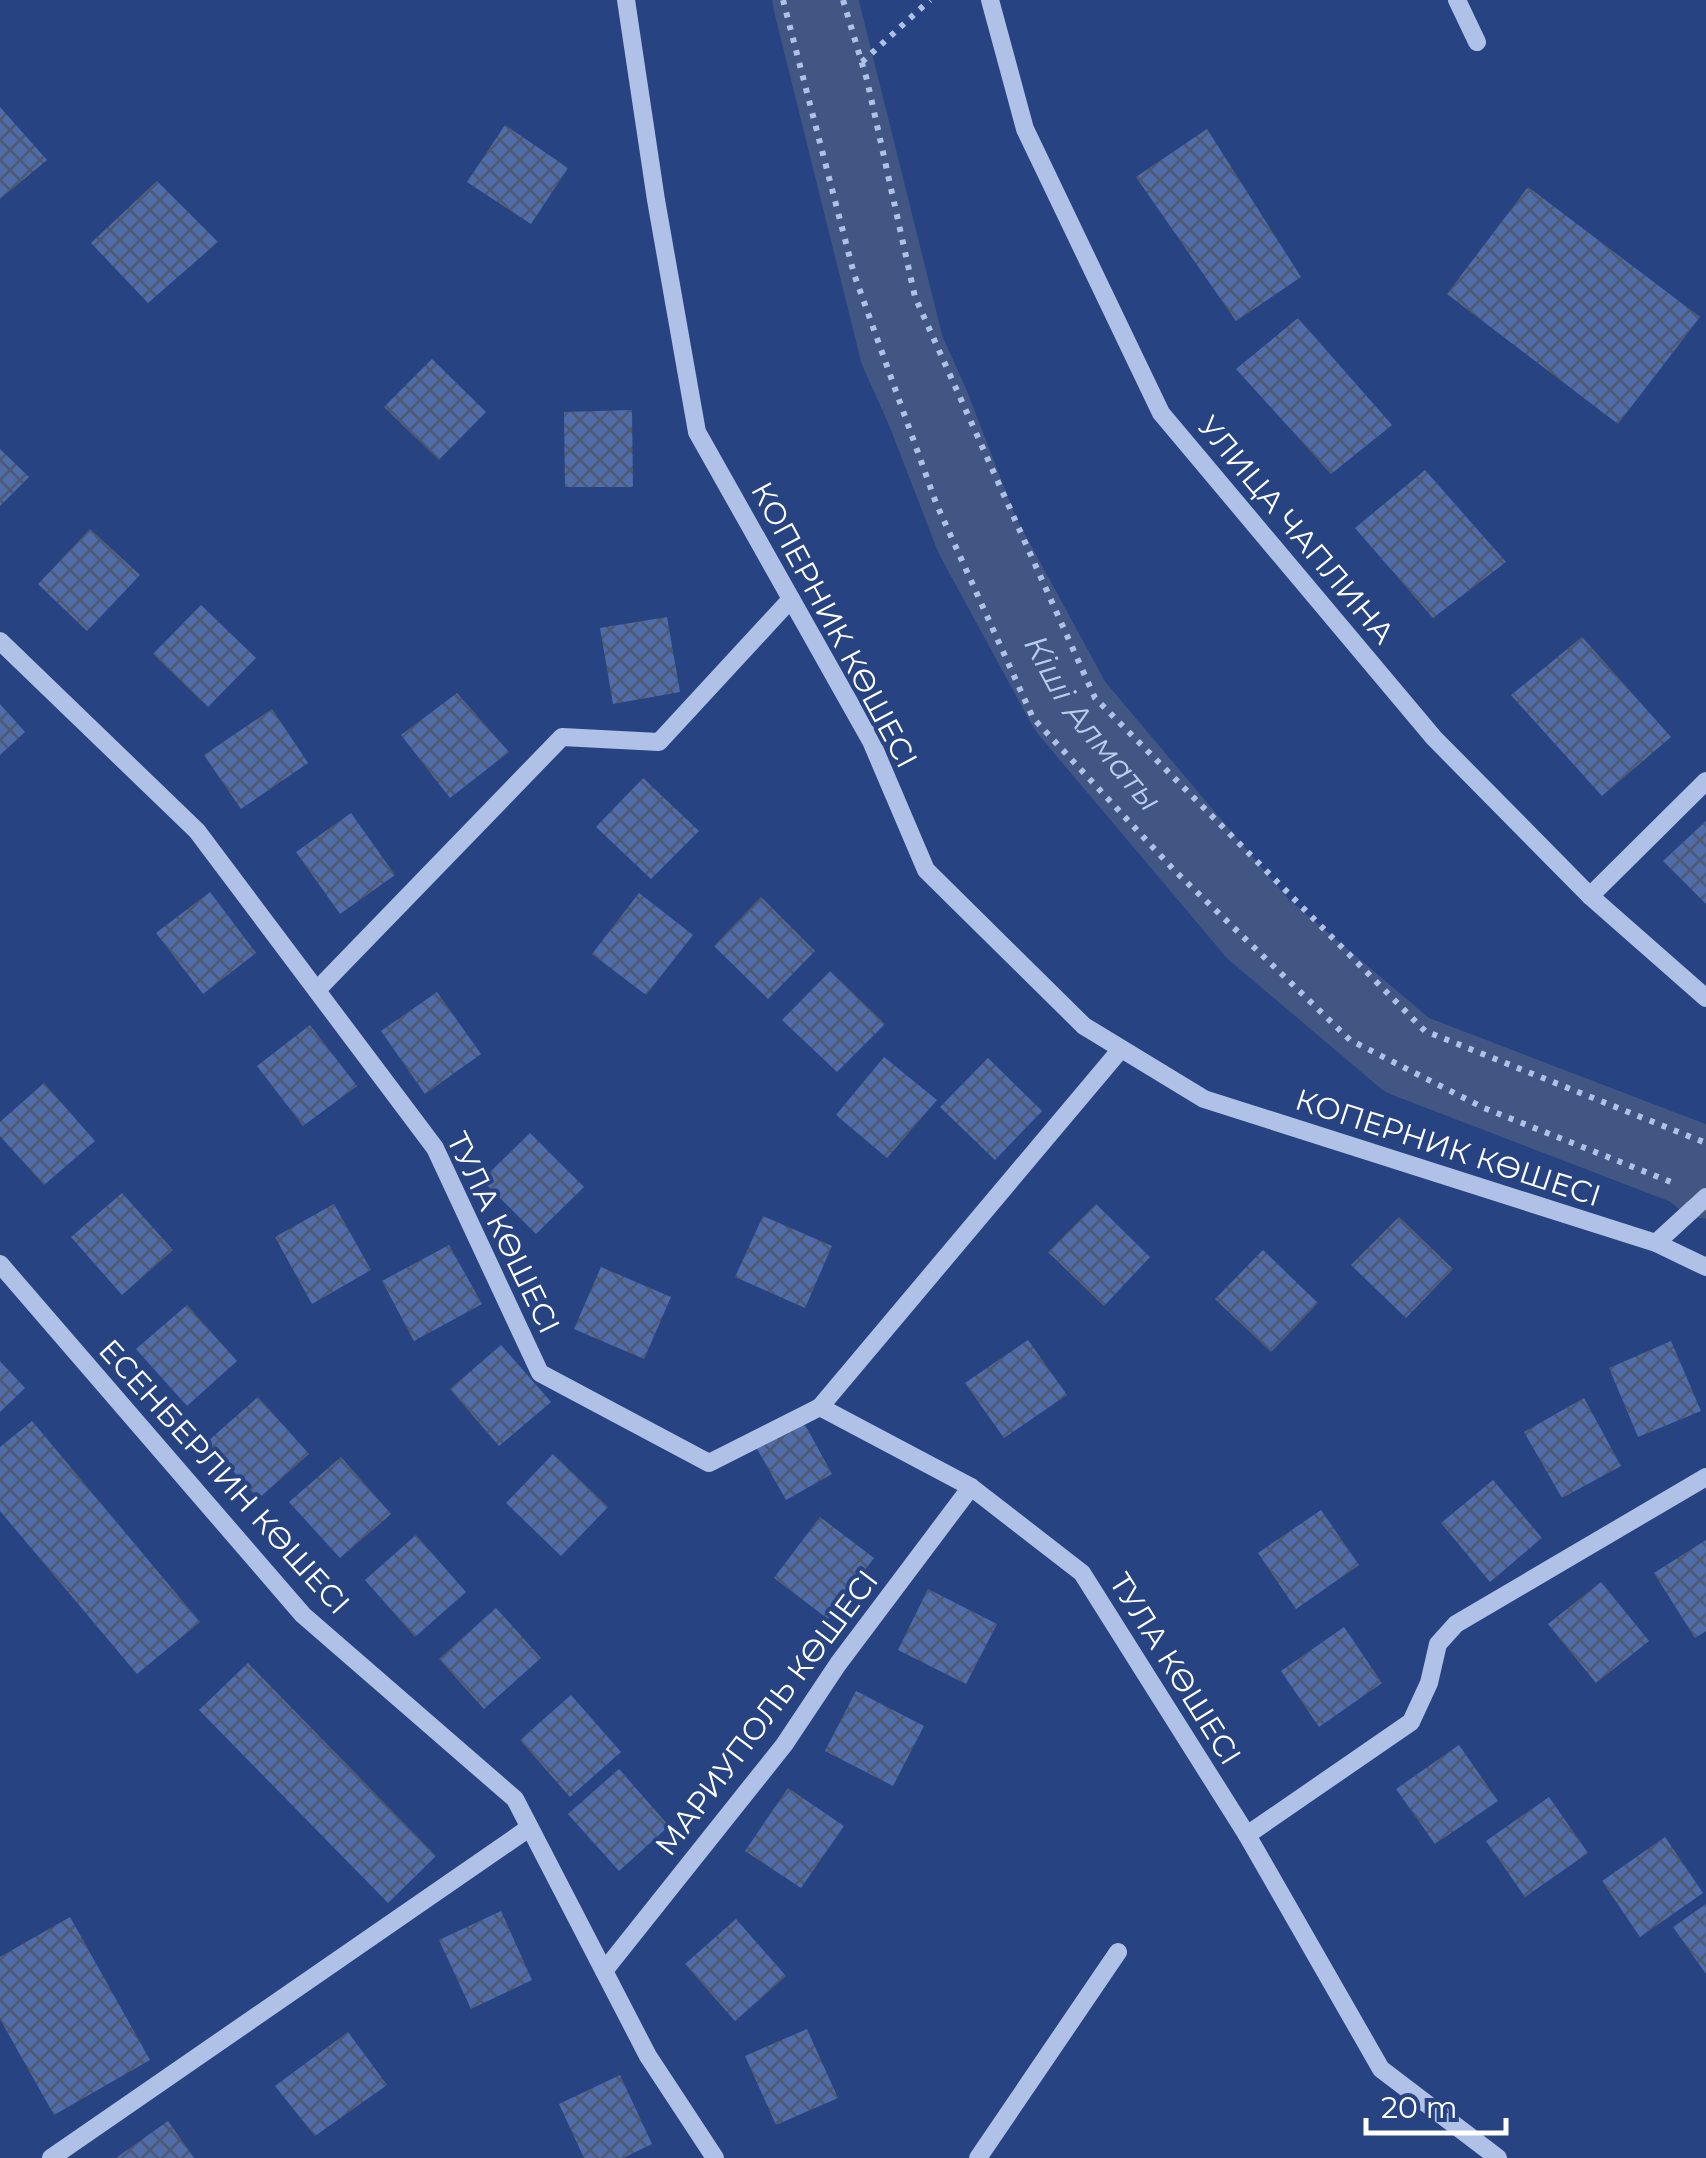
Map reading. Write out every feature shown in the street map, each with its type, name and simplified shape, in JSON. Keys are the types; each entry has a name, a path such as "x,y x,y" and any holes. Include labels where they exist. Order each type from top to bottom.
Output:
{"street":[{"name":"КОПЕРНИК КӨШЕСІ","path":"626,0 697,432 871,741 926,870 1084,1026 1204,1098 1656,1243 1706,1267"},
{"name":"УЛИЦА ЧАПЛИНА","path":"990,0 1025,128 1161,413 1434,738 1590,896 1706,998"},
{"path":"1457,0 1477,42"},
{"path":"317,990 562,737 659,742 791,599"},
{"name":"ТУЛА КӨШЕСІ","path":"0,641 197,831 435,1148 540,1373 708,1463 820,1407 971,1487 1082,1573 1247,1835 1380,2070 1498,2158"},
{"path":"1590,896 1706,781"},
{"path":"820,1407 1122,1049"},
{"path":"1656,1243 1700,1203"},
{"name":"ЕСЕНБЕРЛИН КӨШЕСІ","path":"0,1264 303,1615 515,1799 648,2056 715,2158"},
{"path":"1247,1835 1411,1722 1429,1683 1438,1644 1456,1624 1706,1478"},
{"name":"МАРИУПОЛЬ КӨШЕСІ","path":"604,1970 784,1746 838,1664 971,1487"},
{"path":"51,2158 529,1828"},
{"path":"978,2158 1118,1952"}],"path":[{"path":"783,0 854,274 936,503 1032,718 1174,870 1350,1040 1484,1108 1680,1186"},
{"path":"843,0 862,62 915,297 1095,698 1425,1032 1706,1143"},
{"path":"862,62 930,0"}],"building":[{"path":"0,107 47,160 0,199"},
{"path":"505,125 568,168 531,224 467,182"},
{"path":"1207,129 1301,277 1236,321 1136,177"},
{"path":"157,181 218,242 148,303 91,243"},
{"path":"1528,187 1700,317 1618,424 1447,294"},
{"path":"1298,318 1392,425 1331,474 1236,369"},
{"path":"432,359 486,412 439,460 384,407"},
{"path":"632,410 633,487 565,487 564,412"},
{"path":"0,449 29,477 0,506"},
{"path":"1425,470 1506,562 1433,618 1355,528"},
{"path":"90,529 140,575 87,631 38,584"},
{"path":"201,605 256,658 208,707 153,654"},
{"path":"667,617 680,692 613,704 600,628"},
{"path":"1582,637 1671,737 1602,796 1511,695"},
{"path":"457,693 509,752 450,798 401,735"},
{"path":"0,704 25,732 0,755"},
{"path":"272,709 308,763 241,809 204,755"},
{"path":"643,778 699,831 651,879 596,827"},
{"path":"351,813 395,875 340,914 296,852"},
{"path":"1706,821 1706,904 1663,861"},
{"path":"210,892 256,953 203,994 156,933"},
{"path":"639,893 693,935 646,995 592,954"},
{"path":"761,897 815,951 768,999 714,946"},
{"path":"830,971 885,1024 837,1072 782,1020"},
{"path":"437,992 481,1054 425,1094 381,1031"},
{"path":"310,1025 357,1086 303,1126 257,1066"},
{"path":"884,1057 937,1100 887,1158 836,1115"},
{"path":"988,1058 1042,1111 995,1160 940,1107"},
{"path":"44,1083 95,1141 44,1185 0,1136 0,1122"},
{"path":"530,1133 584,1187 536,1234 482,1180"},
{"path":"122,1193 173,1250 122,1295 71,1237"},
{"path":"334,1204 371,1270 312,1304 275,1237"},
{"path":"1096,1204 1150,1257 1104,1306 1048,1252"},
{"path":"763,1216 832,1246 805,1308 735,1277"},
{"path":"1399,1217 1453,1269 1406,1318 1351,1265"},
{"path":"449,1245 482,1304 414,1341 382,1281"},
{"path":"1263,1250 1318,1303 1271,1352 1215,1299"},
{"path":"601,1267 671,1297 644,1359 574,1329"},
{"path":"187,1305 237,1361 187,1406 136,1349"},
{"path":"1028,1340 1067,1395 1004,1438 965,1383"},
{"path":"1671,1341 1701,1411 1638,1437 1609,1368"},
{"path":"501,1345 551,1402 499,1446 450,1389"},
{"path":"0,1361 25,1388 0,1412"},
{"path":"258,1397 309,1454 258,1499 207,1442"},
{"path":"1584,1398 1621,1466 1562,1498 1524,1432"},
{"path":"32,1421 200,1622 137,1674 0,1511 0,1447"},
{"path":"803,1421 832,1474 786,1500 756,1447"},
{"path":"553,1454 608,1507 561,1556 506,1503"},
{"path":"341,1457 391,1514 340,1558 289,1502"},
{"path":"1493,1480 1542,1538 1490,1582 1441,1523"},
{"path":"1321,1510 1359,1565 1296,1609 1258,1553"},
{"path":"820,1517 874,1558 828,1619 774,1578"},
{"path":"416,1535 466,1592 415,1637 365,1580"},
{"path":"1706,1540 1706,1631 1695,1638 1654,1573"},
{"path":"1601,1582 1649,1641 1596,1683 1548,1624"},
{"path":"928,1589 997,1624 966,1684 898,1650"},
{"path":"496,1608 541,1658 484,1709 439,1659"},
{"path":"1344,1627 1382,1683 1319,1727 1281,1671"},
{"path":"248,1663 436,1856 388,1903 199,1710"},
{"path":"856,1691 924,1726 893,1786 825,1751"},
{"path":"571,1695 621,1752 570,1797 520,1740"},
{"path":"1459,1745 1498,1801 1435,1844 1396,1789"},
{"path":"619,1769 669,1826 619,1871 568,1814"},
{"path":"788,1788 844,1826 801,1888 745,1851"},
{"path":"1549,1797 1588,1853 1525,1897 1486,1841"},
{"path":"1665,1837 1703,1893 1640,1937 1602,1881"},
{"path":"1706,1904 1706,1974 1673,1927"},
{"path":"501,1911 532,1980 471,2009 439,1940"},
{"path":"70,1917 150,2060 54,2115 0,2019 0,1957"},
{"path":"736,1919 786,1976 735,2021 685,1964"},
{"path":"807,2029 838,2098 776,2125 745,2056"},
{"path":"348,2032 387,2085 315,2136 275,2086"},
{"path":"620,2075 652,2144 623,2158 584,2158 559,2104"},
{"path":"168,2121 194,2158 116,2158"}],"waterway":[{"name":"Кіші Алматы","path":"815,0 902,350 977,535 1070,706 1258,929 1407,1055 1691,1164 1706,1176"}]}
